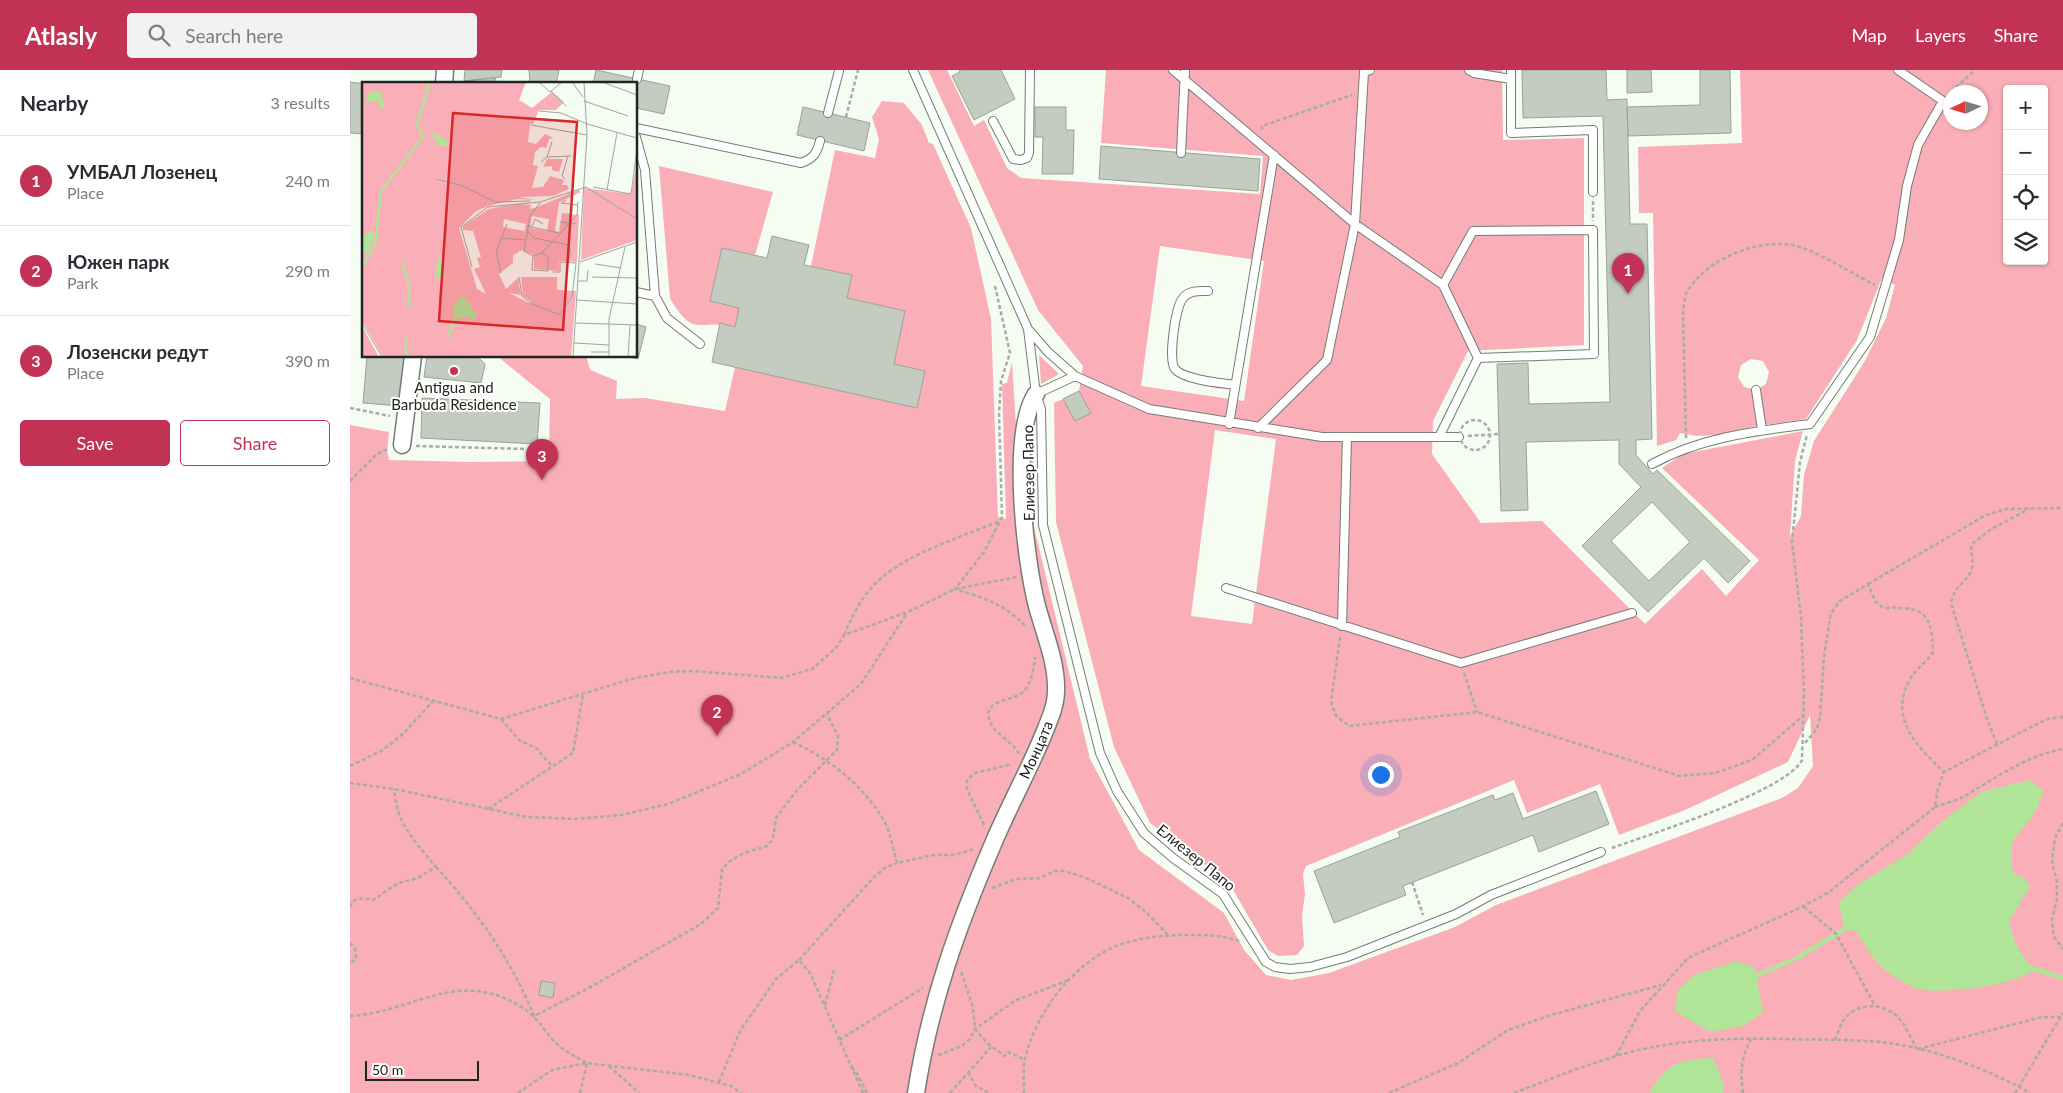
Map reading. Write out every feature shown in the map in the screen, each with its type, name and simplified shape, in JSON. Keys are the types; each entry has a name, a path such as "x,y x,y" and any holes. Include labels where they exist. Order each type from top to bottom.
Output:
{"street":[{"path":"410,446 405,419 413,358"},
{"name":"Монцата","path":"916,1093 930,1015 941,977 989,841 1027,774 1054,704 1056,691 1050,655 1030,574 1023,505 1026,412 1036,394"}],"lane":[{"path":"637,79 639,70"},
{"name":"Елиезер Папо","path":"913,70 1028,329 1036,394 1041,408 1043,525 1100,754 1117,791 1144,833 1173,858 1223,894 1256,950 1266,962 1275,967 1290,970 1348,957 1456,914 1491,895 1601,852"},
{"path":"993,121 1013,158 1021,160 1027,158 1029,153 1030,70"},
{"path":"1173,70 1355,224 1443,285 1478,358"},
{"path":"1181,153 1185,70"},
{"path":"1258,428 1327,360 1355,224 1364,72 1370,70"},
{"path":"1469,70 1474,74 1511,79"},
{"path":"1511,70 1511,133 1593,130 1593,192"},
{"path":"1652,464 1686,447 1762,430 1810,424 1870,337 1899,240 1907,186 1918,145 1943,101 1898,70"},
{"path":"828,113 839,72"},
{"path":"638,128 800,163 811,160 818,151 820,141"},
{"path":"638,144 645,170 655,296 667,318 700,344"},
{"path":"1229,424 1274,155"},
{"path":"1443,285 1473,231 1593,230 1594,354 1478,358"},
{"path":"1208,291 1189,293 1179,304 1171,355 1172,366 1182,375 1235,386"},
{"path":"638,292 655,296"},
{"path":"1028,329 1048,352 1075,376 1149,409 1229,424 1322,437 1459,437"},
{"path":"1439,437 1478,358"},
{"path":"1036,394 1075,376"},
{"path":"1756,390 1762,430"},
{"path":"1342,626 1347,437"},
{"path":"1226,588 1461,663 1632,613"}],"path":[{"path":"846,117 858,70"},
{"path":"1958,85 1974,70"},
{"path":"1261,144 1262,126 1363,91"},
{"path":"1593,192 1593,230"},
{"path":"1686,447 1683,312 1686,294 1707,268 1735,253 1769,244 1802,247 1885,290"},
{"path":"955,589 984,552 1001,520 1000,387 1010,353 994,283"},
{"path":"350,408 405,419"},
{"path":"1474,420 1483,422 1490,434 1487,445 1479,451"},
{"path":"1601,852 1722,806 1789,775 1798,768 1802,760 1804,715 1801,618 1792,542 1800,462 1810,424"},
{"path":"1477,435 1499,434"},
{"path":"350,481 377,454 410,446 525,450"},
{"path":"1804,744 1817,729 1820,717 1824,656 1831,612 1840,601 1986,515 2006,510 2063,508"},
{"path":"1997,744 1987,719 1951,603 1954,591 1969,575 1972,566 1970,552 1972,544 1990,530 2029,509"},
{"path":"501,720 631,680 669,672 694,671 765,678 800,674 825,659 844,635 854,611 885,574 921,554 1001,520"},
{"path":"844,635 908,612 955,589 1030,574"},
{"path":"1868,584 1876,602 1883,608 1908,607 1918,610 1927,618 1933,652 1911,677 1905,690 1902,710 1914,744 1944,772"},
{"path":"955,589 1002,607 1015,615 1029,631"},
{"path":"350,783 394,788 526,817 576,819 621,815 668,804 741,774 793,742 861,684 908,612"},
{"path":"1342,626 1331,702 1336,716 1349,726 1477,712 1680,776 1715,773 1752,760 1804,715"},
{"path":"719,1082 740,1031 776,979 799,960 874,877 885,868 897,863 933,855 966,853 989,841 982,819 967,789 967,780 975,773 1014,764 1018,761 1019,754 1016,747 994,727 989,718 989,710 995,703 1016,698 1024,691 1034,669 1036,645 1050,655"},
{"path":"1461,663 1477,712"},
{"path":"350,678 501,720 519,740 536,748 552,767"},
{"path":"488,809 573,753 583,694"},
{"path":"350,766 383,750 404,733 433,701"},
{"path":"534,1016 588,989 701,924 718,908 722,870 730,861 744,853 767,846 773,839 776,818 797,790 837,750 838,736 827,714"},
{"path":"1935,807 1938,788 1944,772 2047,719 2063,717"},
{"path":"793,742 844,772 869,799 884,820 897,863"},
{"path":"1616,1056 1640,1011 1679,966 1696,953 1804,906 1829,892 1935,807 1964,796 1976,787 2047,752 2063,749"},
{"path":"394,788 396,808 405,827 436,867 454,886 510,964 522,985 534,1016"},
{"path":"2063,823 2055,838 2052,862 2057,883 2058,899 2052,920 2054,937 2063,949"},
{"path":"350,907 352,902 359,898 373,900 398,883 418,878 436,867"},
{"path":"974,888 998,888 1018,879 1039,878 1055,871 1064,871 1084,877 1128,898 1146,912 1169,936"},
{"path":"1412,882 1427,926"},
{"path":"1804,906 1836,934 1875,1006"},
{"path":"1024,1093 1025,1060 1042,1016 1070,980 1089,962 1119,945 1143,938 1169,936 1222,936 1244,943 1256,950"},
{"path":"350,943 355,949 356,958 350,964"},
{"path":"951,950 973,1007 975,1029 991,1047 1005,1056 1008,1052 1025,1060"},
{"path":"799,960 810,972 863,1093"},
{"path":"824,1006 834,970"},
{"path":"839,1040 941,977"},
{"path":"921,1062 962,1046 970,1039 975,1029 1016,1000 1070,980"},
{"path":"1390,1093 1458,1063 1508,1030 1551,1015 1663,985"},
{"path":"350,1016 392,1010 438,993 466,989 490,992 522,1007 534,1016 553,1040 566,1052 587,1063"},
{"path":"1835,1040 1846,1016 1862,1007 1875,1006 1887,1009 1898,1017 1917,1049"},
{"path":"2015,1093 2063,1013"},
{"path":"1917,1049 2042,1017 2062,1017"},
{"path":"1743,1093 1741,1064 1752,1039"},
{"path":"1514,1093 1616,1056 1690,1042 1752,1039 1881,1042 1917,1049 1993,1073 2030,1093"},
{"path":"950,1093 967,1071 991,1047"},
{"path":"580,1093 587,1063"},
{"path":"518,1093 552,1070 587,1063 689,1075 731,1086 741,1093"},
{"path":"609,1065 640,1093"},
{"path":"852,1067 867,1093"},
{"path":"967,1071 976,1086 988,1093"}],"shaded area":[{"path":"928,70 947,70 974,126 984,120 1007,168 1021,178 1260,194 1263,156 1101,143 1106,70 1502,70 1503,140 1584,138 1584,345 1468,351 1433,421 1432,454 1481,523 1542,521 1645,624 1702,569 1726,596 1759,560 1662,468 1683,454 1803,431 1795,461 1790,536 1801,516 1804,475 1814,441 1865,361 1886,318 1895,285 1882,278 1857,340 1806,419 1756,426 1717,435 1697,436 1680,433 1676,440 1657,446 1653,213 1639,213 1638,147 1742,143 1740,70 2063,70 2063,1093 350,1093 350,425 389,432 387,451 389,460 545,461 549,455 550,399 499,358 587,358 590,370 617,381 616,399 645,398 725,411 735,367 917,408 925,371 894,364 905,311 847,298 852,275 811,266 835,150 875,158 879,139 872,117 882,101 904,103 922,125 929,143 933,144 971,228 991,319 998,517 1006,519 1002,384 1007,383 1012,362 1016,426 1017,522 1029,417 1033,411 1034,527 1090,759 1139,850 1224,913 1244,950 1266,975 1291,980 1329,973 1455,927 1496,905 1782,798 1798,788 1813,766 1810,715 1788,762 1685,810 1619,835 1600,784 1527,813 1514,780 1306,866 1303,874 1305,894 1302,916 1304,946 1297,955 1278,956 1268,950 1229,883 1150,823 1114,747 1056,522 1054,403 1063,399 1090,413 1079,391 1083,366 1038,310","holes":["1160,246 1264,261 1244,401 1141,386","1751,359 1763,361 1769,372 1766,384 1756,390 1744,387 1738,377 1741,365","1215,430 1276,439 1252,624 1191,616"]},
{"path":"659,166 773,192 755,255 722,248 710,301 739,308 735,327 692,323 685,319 670,298"},
{"path":"1039,355 1059,374 1041,384"},
{"path":"2030,780 2043,790 2036,810 2015,838 2011,851 2011,860 2013,873 2024,878 2030,886 2009,922 2018,948 2035,970 2024,976 1996,984 1935,991 1919,989 1889,973 1875,959 1856,931 1844,929 1839,902 1857,885 1909,853 1938,825 1981,792"},
{"path":"1737,961 1755,968 1763,1012 1743,1026 1710,1032 1676,1012 1677,991 1695,974"},
{"path":"1713,1058 1724,1084 1723,1093 1649,1093 1662,1075 1675,1065 1691,1060"}],"building":[{"path":"465,70 502,70 501,77 464,81"},
{"path":"529,70 559,70 556,82 530,82"},
{"path":"596,70 670,86 664,114 638,108 638,82 593,82"},
{"path":"959,70 1001,70 1015,99 974,120 952,76 960,72"},
{"path":"1522,70 1606,70 1607,100 1627,99 1630,224 1647,224 1652,439 1636,440 1636,455 1653,474 1657,470 1750,561 1728,583 1704,558 1648,612 1582,546 1641,487 1619,464 1619,440 1526,442 1528,510 1501,511 1497,364 1528,363 1529,404 1610,402 1603,116 1523,118","holes":["1652,502 1690,542 1649,581 1611,541"]},
{"path":"1627,70 1651,70 1652,92 1627,93"},
{"path":"1700,70 1730,70 1731,133 1628,136 1627,107 1700,105"},
{"path":"495,78 496,82 464,82"},
{"path":"350,82 362,84 362,134 350,133"},
{"path":"803,107 870,123 864,151 797,135"},
{"path":"1035,107 1066,107 1066,130 1074,130 1073,174 1042,174 1043,137 1035,137"},
{"path":"1101,146 1260,159 1258,191 1099,179"},
{"path":"772,236 809,245 804,265 852,275 847,298 905,311 894,364 925,371 917,408 712,362 720,323 735,327 739,308 710,301 722,248 767,258"},
{"path":"638,325 646,327 638,359 634,358 638,358"},
{"path":"367,358 404,358 400,406 363,403"},
{"name":"Antigua and Barbuda Residence","path":"427,358 479,358 485,364 481,383 424,377"},
{"path":"1079,391 1091,413 1075,421 1063,399"},
{"path":"422,398 540,403 537,444 421,438"},
{"path":"1596,791 1609,824 1539,852 1533,835 1403,886 1406,895 1334,923 1314,871 1400,837 1398,832 1493,795 1495,800 1513,793 1523,819"},
{"path":"541,981 555,983 553,998 539,995"}],"waterway":[{"path":"1756,976 1799,957 1848,927"},
{"path":"2031,968 2063,978"}],"place":[{"name":"УМБАЛ Лозенец","path":"1628,294"},
{"name":"Antigua and Barbuda Residence","path":"454,371"},
{"name":"Лозенски редут","path":"542,480"},
{"name":"Южен парк","path":"717,736"}]}
